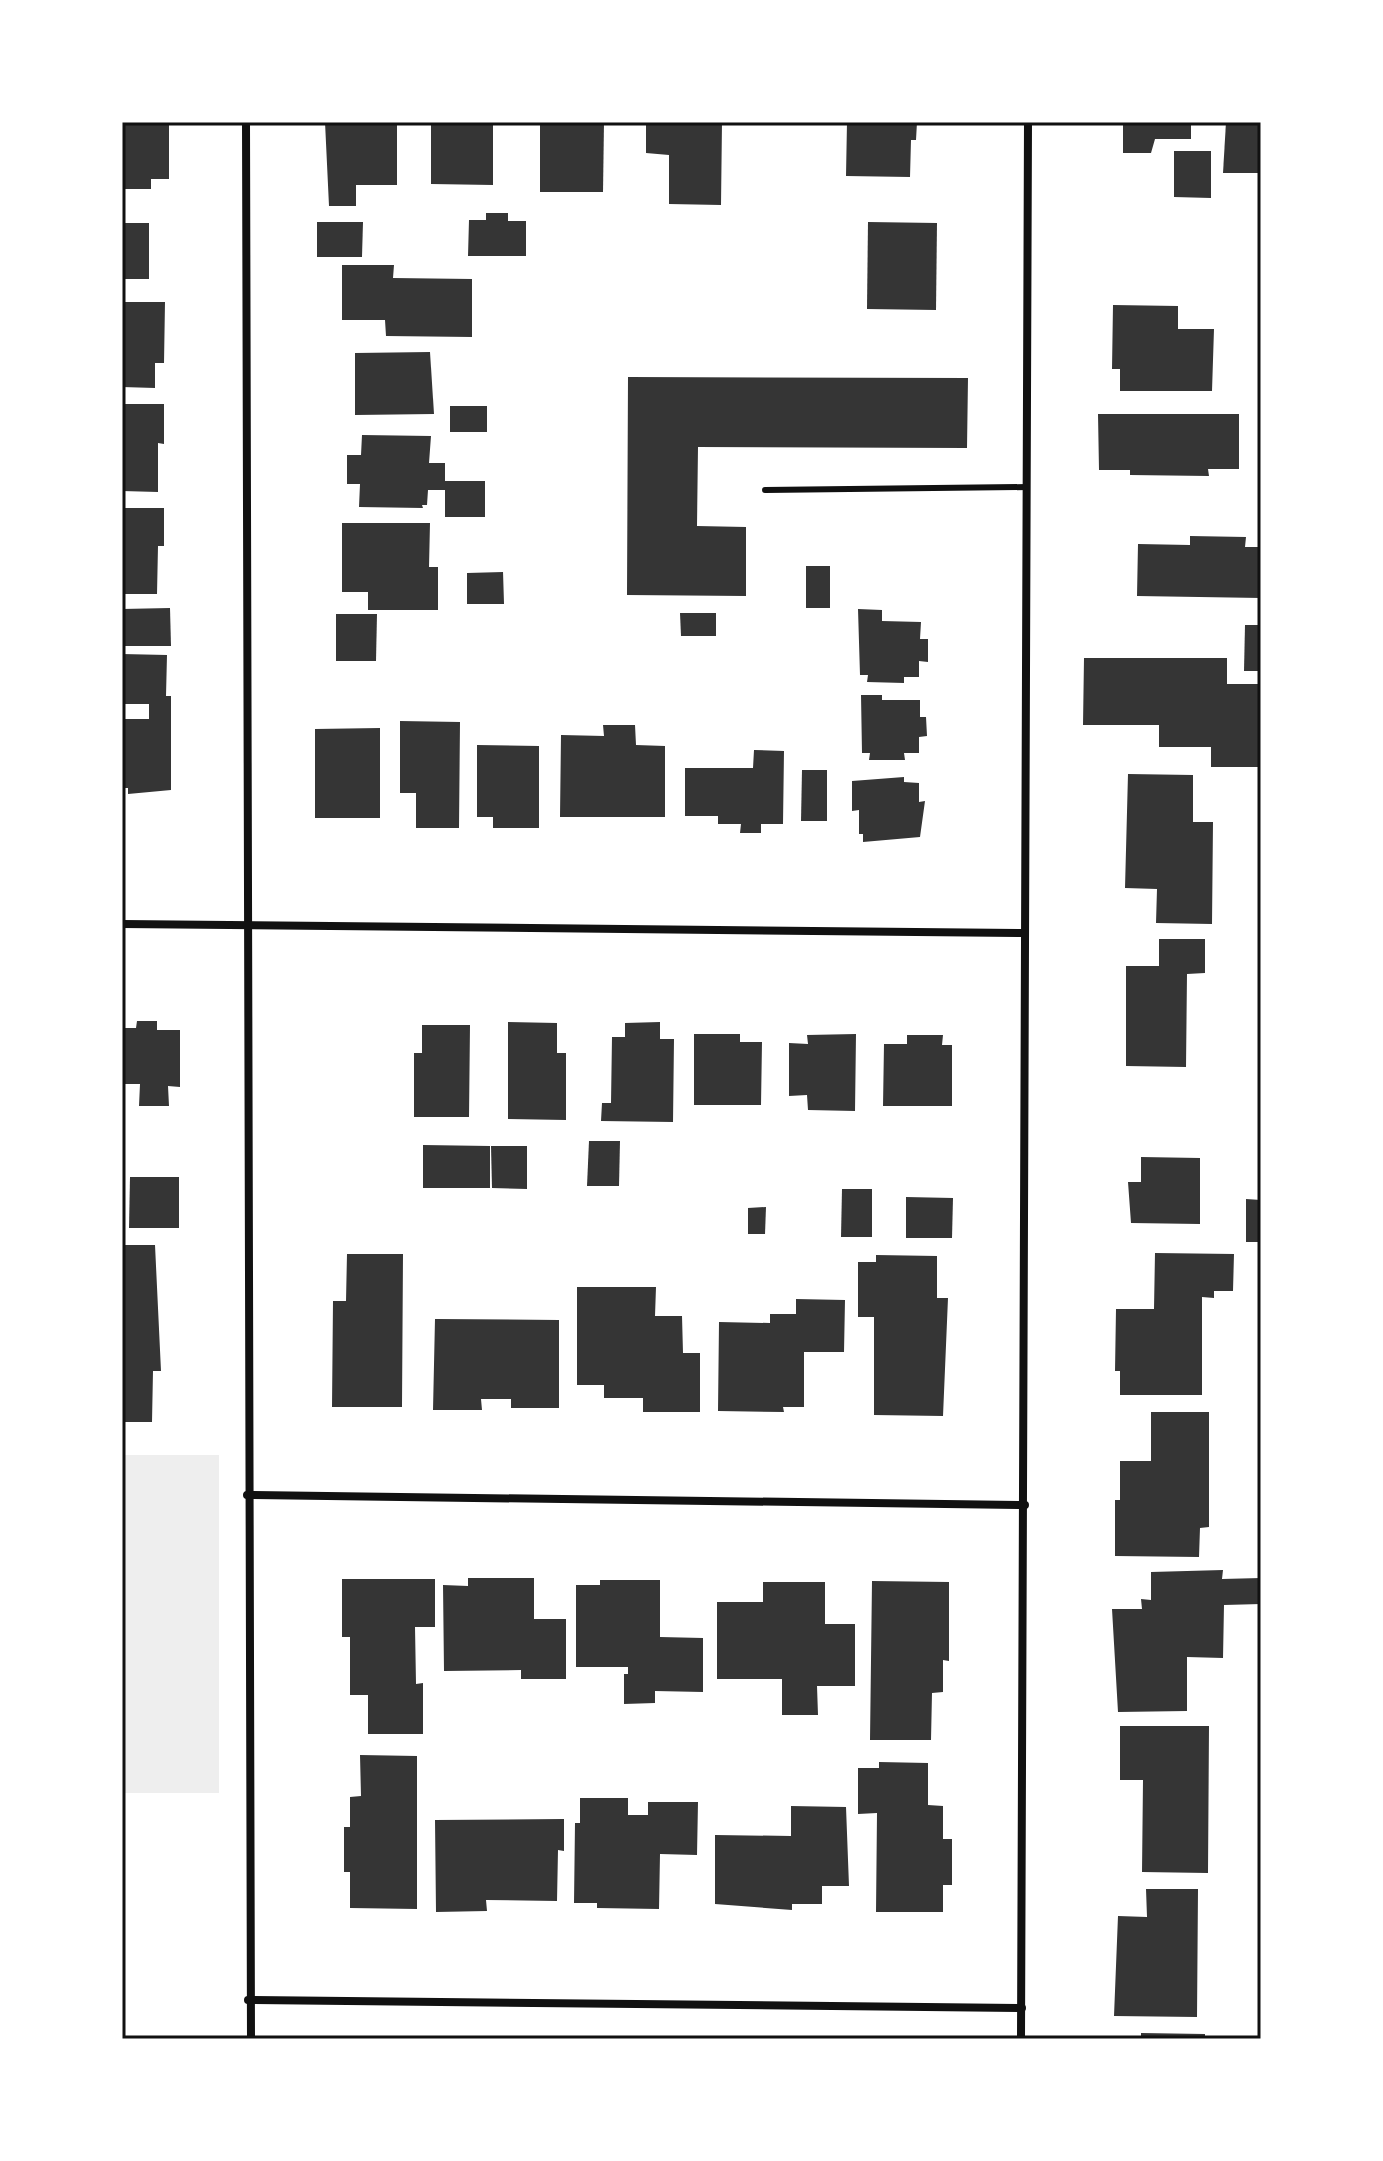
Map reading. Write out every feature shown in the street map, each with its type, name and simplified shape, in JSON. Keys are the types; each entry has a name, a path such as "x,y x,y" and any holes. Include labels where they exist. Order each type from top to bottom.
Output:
{"street":[{"path":"246,122 248,2000 251,2039"},
{"path":"1021,2039 1028,122"},
{"path":"122,924 1025,933"},
{"path":"247,1495 1025,1505"},
{"path":"248,2000 1022,2008"}],"lane":[{"path":"765,490 1027,487"}],"shaded area":[{"path":"122,1455 219,1455 219,1793 122,1793"}],"building":[{"path":"122,122 169,122 169,179 151,179 151,189 122,189"},
{"path":"325,122 397,122 397,185 356,185 356,206 329,206"},
{"path":"431,122 493,122 493,185 431,184"},
{"path":"540,122 604,122 603,192 540,192"},
{"path":"646,122 722,122 721,205 669,204 669,155 646,153"},
{"path":"847,122 917,122 916,140 911,140 910,177 846,176"},
{"path":"1123,122 1191,122 1191,139 1155,139 1151,153 1123,153"},
{"path":"1226,122 1261,122 1261,173 1223,173"},
{"path":"1174,151 1211,151 1211,198 1174,197"},
{"path":"486,213 508,213 508,221 526,221 526,256 468,256 469,220 486,220"},
{"path":"317,222 363,222 362,257 317,257"},
{"path":"868,222 937,223 936,310 867,309"},
{"path":"122,223 149,223 149,279 122,279"},
{"path":"342,265 394,265 393,278 472,279 472,337 386,336 385,320 342,320"},
{"path":"122,302 165,302 164,363 155,363 155,388 122,387"},
{"path":"1113,305 1178,306 1178,329 1214,329 1212,391 1120,391 1120,369 1112,369"},
{"path":"430,352 434,414 355,415 355,353"},
{"path":"628,377 968,378 967,448 698,447 697,526 746,527 746,596 627,595"},
{"path":"122,404 164,404 164,444 158,443 158,492 122,491"},
{"path":"450,406 487,406 487,432 450,432"},
{"path":"1098,414 1239,414 1239,469 1208,469 1209,476 1130,475 1130,470 1099,470"},
{"path":"362,435 431,436 429,463 445,463 445,481 485,481 485,517 445,517 445,490 428,490 427,505 422,505 423,508 359,507 360,484 347,484 347,455 361,455"},
{"path":"122,508 164,508 164,546 158,546 157,594 122,594"},
{"path":"342,523 430,523 429,567 438,567 438,610 368,610 368,592 342,592"},
{"path":"1190,536 1246,537 1245,547 1261,547 1261,598 1137,596 1138,544 1190,545"},
{"path":"806,566 830,566 830,608 806,608"},
{"path":"503,572 504,604 467,604 467,573"},
{"path":"170,608 171,646 122,646 122,609"},
{"path":"858,609 882,610 882,621 921,622 920,639 928,639 928,662 919,661 919,677 904,677 904,683 867,682 868,675 860,675"},
{"path":"680,613 716,613 716,636 681,636"},
{"path":"336,614 377,614 376,661 336,661"},
{"path":"1245,625 1261,625 1261,671 1244,671"},
{"path":"122,654 167,655 166,696 171,696 171,790 128,794 128,788 122,788 122,719 149,719 149,704 122,704"},
{"path":"1084,658 1227,658 1227,684 1261,684 1261,767 1211,767 1211,747 1159,747 1159,725 1083,725"},
{"path":"861,695 882,695 882,700 920,700 920,717 926,717 927,736 919,737 919,753 904,753 905,760 869,760 870,753 862,753"},
{"path":"400,721 460,722 459,828 416,828 416,793 400,793"},
{"path":"603,725 635,725 636,745 665,746 665,817 560,817 561,735 604,736"},
{"path":"380,728 380,818 315,818 315,729"},
{"path":"477,745 539,746 539,828 493,828 493,817 477,817"},
{"path":"754,750 784,751 783,824 761,824 761,833 740,833 741,824 718,824 718,816 685,816 685,768 753,768"},
{"path":"802,770 827,770 827,821 801,821"},
{"path":"1128,774 1193,775 1193,822 1213,822 1212,924 1156,923 1157,889 1125,888"},
{"path":"904,777 904,782 919,783 919,802 925,801 920,837 863,842 863,834 859,834 859,810 852,811 852,781"},
{"path":"1159,939 1205,939 1205,973 1187,974 1186,1067 1126,1066 1126,966 1159,966"},
{"path":"137,1021 157,1021 157,1030 180,1030 180,1087 168,1086 169,1106 139,1106 140,1084 122,1084 122,1028 136,1028"},
{"path":"508,1022 557,1023 557,1053 566,1053 566,1120 508,1119"},
{"path":"660,1022 660,1039 674,1039 673,1122 601,1121 602,1103 611,1103 612,1037 625,1037 625,1023"},
{"path":"422,1025 470,1025 469,1117 414,1117 414,1053 422,1053"},
{"path":"694,1034 740,1034 740,1042 762,1042 761,1105 694,1105"},
{"path":"856,1034 855,1111 808,1110 807,1095 789,1096 789,1043 808,1044 807,1035"},
{"path":"907,1035 943,1035 942,1045 952,1045 952,1106 883,1106 884,1044 907,1044"},
{"path":"589,1141 620,1141 619,1186 587,1186"},
{"path":"423,1145 490,1146 490,1188 423,1188"},
{"path":"491,1146 527,1146 527,1189 492,1188"},
{"path":"1141,1157 1200,1158 1200,1224 1131,1223 1128,1182 1141,1182"},
{"path":"130,1177 179,1177 179,1228 129,1228"},
{"path":"842,1189 872,1189 872,1237 841,1237"},
{"path":"906,1197 953,1198 952,1238 906,1238"},
{"path":"1246,1199 1261,1200 1261,1242 1246,1242"},
{"path":"766,1207 765,1234 748,1234 748,1208"},
{"path":"122,1245 155,1245 161,1371 153,1371 152,1422 122,1422"},
{"path":"1155,1253 1234,1254 1233,1291 1214,1291 1214,1298 1202,1297 1202,1395 1120,1395 1120,1371 1115,1371 1116,1309 1154,1309"},
{"path":"347,1254 403,1254 402,1407 332,1407 333,1301 346,1301"},
{"path":"876,1255 937,1256 937,1298 948,1298 943,1416 874,1415 874,1317 858,1317 858,1262 876,1262"},
{"path":"577,1287 656,1287 655,1316 682,1316 683,1353 700,1353 700,1412 643,1412 643,1398 604,1398 604,1385 577,1385"},
{"path":"796,1299 845,1300 844,1352 804,1352 804,1407 783,1407 784,1412 718,1411 719,1322 770,1323 770,1314 796,1314"},
{"path":"435,1319 559,1320 559,1408 511,1408 511,1399 481,1399 482,1410 433,1410"},
{"path":"1151,1412 1209,1412 1209,1527 1200,1528 1199,1557 1115,1556 1115,1500 1120,1500 1120,1461 1151,1461"},
{"path":"1223,1570 1222,1579 1261,1578 1261,1604 1224,1605 1223,1658 1187,1657 1187,1711 1118,1712 1112,1609 1142,1609 1141,1599 1151,1600 1151,1572"},
{"path":"468,1578 534,1578 534,1619 566,1619 566,1679 521,1679 521,1670 444,1671 443,1585 468,1586"},
{"path":"342,1579 435,1579 435,1627 415,1627 416,1684 423,1683 423,1734 368,1734 368,1695 350,1695 350,1637 342,1637"},
{"path":"600,1580 660,1580 660,1637 703,1638 703,1692 655,1691 655,1703 624,1704 624,1674 628,1674 628,1667 576,1667 576,1585 600,1585"},
{"path":"872,1581 949,1582 949,1661 943,1660 943,1692 932,1693 931,1740 870,1740"},
{"path":"763,1582 825,1582 825,1624 855,1624 855,1686 817,1686 818,1715 782,1715 782,1679 717,1679 717,1602 763,1602"},
{"path":"1120,1726 1209,1726 1208,1873 1142,1872 1143,1780 1120,1780"},
{"path":"360,1755 417,1756 417,1909 350,1908 350,1872 344,1872 344,1827 350,1827 350,1797 361,1796"},
{"path":"879,1762 928,1763 928,1805 943,1806 943,1839 952,1839 952,1885 943,1885 943,1912 876,1912 877,1813 858,1814 858,1768 879,1768"},
{"path":"580,1798 628,1798 628,1815 648,1815 648,1802 698,1802 697,1855 660,1854 659,1909 597,1908 597,1903 574,1903 575,1823 580,1823"},
{"path":"791,1806 846,1807 849,1886 822,1886 822,1904 792,1904 792,1910 715,1904 715,1835 791,1836"},
{"path":"564,1819 564,1851 558,1850 557,1901 486,1900 487,1911 436,1912 435,1820"},
{"path":"1146,1889 1198,1889 1197,2017 1114,2016 1118,1916 1147,1917"},
{"path":"1141,2033 1205,2034 1205,2039 1141,2039"}]}
